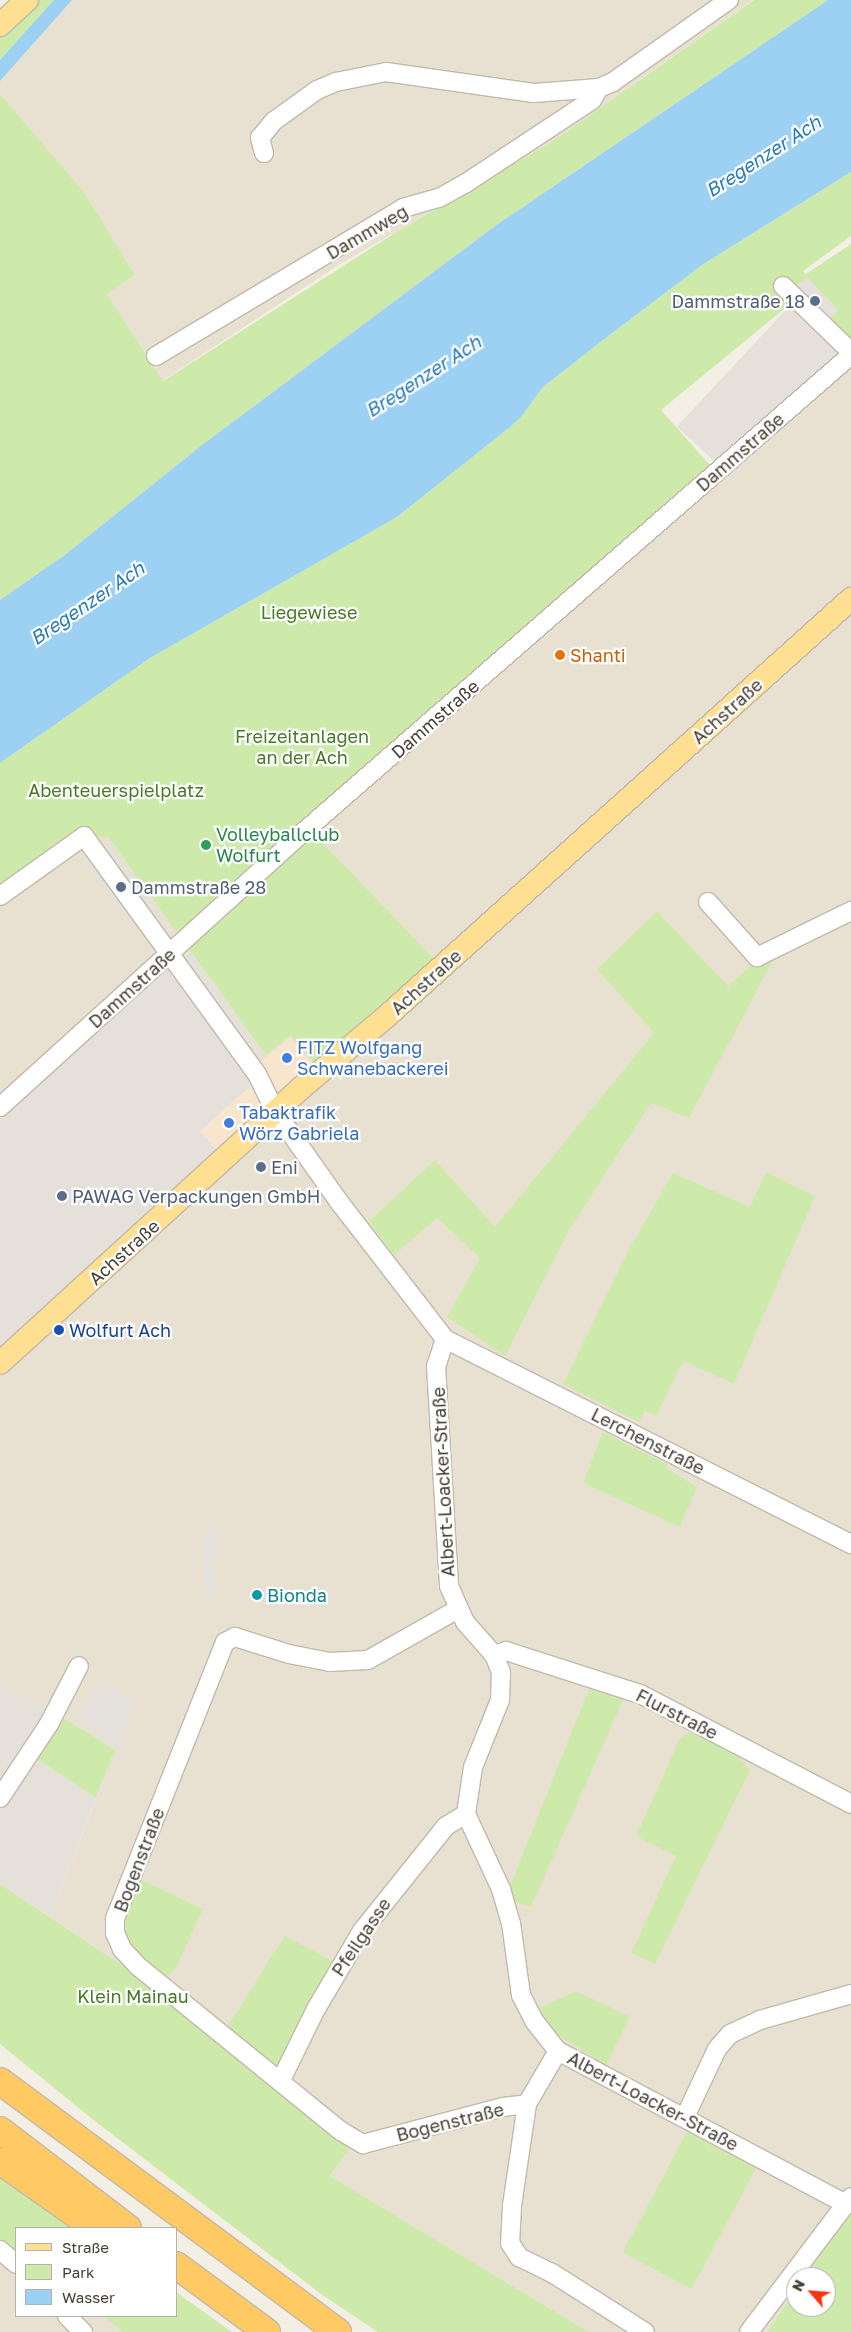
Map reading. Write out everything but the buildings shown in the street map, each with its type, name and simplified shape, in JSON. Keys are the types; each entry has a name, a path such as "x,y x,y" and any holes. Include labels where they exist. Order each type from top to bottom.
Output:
{"highway":[{"path":"0,2064 30,2105"},
{"path":"0,2081 338,2332"},
{"path":"0,2130 127,2227"},
{"path":"0,2161 94,2227"},
{"path":"178,2266 259,2327"},
{"path":"178,2282 259,2327"}],"main road":[{"path":"0,25 27,0"},
{"name":"Achstraße","path":"0,1363 275,1111 387,1016 851,599"}],"street":[{"path":"264,153 260,138 274,121 317,90 359,76 386,72 419,74 534,93 599,88 613,82 729,0"},
{"name":"Dammweg","path":"156,356 403,208 439,198 466,183 592,100 599,88"},
{"name":"Dammstraße","path":"0,1107 167,954 851,353 783,286"},
{"path":"0,896 84,836 167,954 257,1074 275,1111 340,1203 445,1339"},
{"path":"708,902 757,958 851,910"},
{"name":"Lerchenstraße","path":"445,1339 851,1544"},
{"name":"Albert-Loacker-Straße","path":"445,1339 436,1366 449,1586 458,1609 494,1655 501,1672 500,1700 472,1767 466,1814 501,1889 511,1923 521,1994 535,2022 558,2051 848,2200 749,2332"},
{"name":"Bogenstraße","path":"458,1609 368,1660 330,1662 289,1654 241,1638 230,1638 225,1642 115,1919 118,1942 139,1967 282,2080 341,2131 364,2144 504,2107 527,2104 558,2051"},
{"name":"Flurstraße","path":"494,1655 506,1650 640,1694 851,1804"},
{"path":"0,1798 49,1724 79,1666"},
{"name":"Pfeilgasse","path":"282,2080 316,2009 362,1931 446,1826 466,1814"},
{"path":"685,2117 717,2049 730,2034 760,2020 851,1994"},
{"path":"527,2104 512,2206 510,2243 519,2257 552,2274 645,2332"},
{"path":"0,2250 15,2263"},
{"path":"68,2317 83,2332"}],"shaded area":[{"path":"15,0 753,0 550,143 340,264 162,381 106,294 135,275 84,192 0,94 0,14"},
{"name":"Dammstraße 18","path":"807,277 838,310 824,324 790,292"},
{"path":"795,300 851,353 733,479 677,427"},
{"name":"Dammstraße 18","path":"822,352 830,360 781,409 773,401"},
{"path":"851,355 851,2210 812,2267 786,2267 786,2304 767,2332 589,2332 330,2176 350,2148 134,1973 50,1917 115,1750 0,1684 0,1363 225,1160 249,1072 0,1105 0,893 84,836 108,837 185,940"},
{"name":"Dammstraße 28","path":"105,843 171,932 161,939 143,915 131,923 83,859"},
{"path":"190,953 263,1059 255,1067 180,961"},
{"path":"167,954 255,1082 200,1131 225,1160 0,1363 0,1105"},
{"path":"290,1037 321,1074 225,1160 200,1131 255,1082 249,1072"},
{"path":"205,1530 217,1530 217,1560 205,1560"},
{"path":"204,1564 216,1564 216,1595 204,1595"},
{"path":"99,1682 134,1701 115,1747 105,1742 77,1714"},
{"path":"0,1684 62,1717 34,1757 96,1798 50,1917 0,1884"},
{"path":"0,2241 15,2251 15,2317 104,2317 122,2332 0,2332"}],"green space":[{"path":"38,0 54,0 0,60 0,36"},
{"path":"754,0 828,0 495,226 202,445 66,554 0,600 0,94 84,192 135,275 107,294 163,381 398,231 550,143"},
{"path":"851,172 851,236 803,271 806,274 851,244 851,338 837,336 808,278 790,291 795,300 661,410 717,473 308,828 441,966 322,1071 290,1035 266,1055 108,837 84,836 0,893 0,763 150,658 397,517 510,427 521,417 543,387 607,337 702,265"},
{"path":"657,911 728,986 756,961 778,951 689,1118 651,1103 569,1230 505,1356 447,1317 480,1258 437,1218 394,1255 369,1221 435,1160 495,1227 654,1033 597,969"},
{"path":"766,1172 815,1196 734,1384 683,1361 656,1416 645,1411 639,1422 563,1384 627,1253 673,1173 750,1207"},
{"path":"603,1432 668,1465 666,1468 697,1487 680,1527 583,1483"},
{"path":"590,1686 624,1698 531,1907 513,1901 510,1886"},
{"path":"62,1717 115,1750 96,1798 34,1757"},
{"path":"695,1732 737,1755 750,1770 655,1964 631,1953 676,1856 642,1839 638,1832 679,1740 685,1734"},
{"path":"138,1878 203,1909 176,1968 169,1975 155,1974 124,1944 121,1918"},
{"name":"Klein Mainau","path":"0,1884 134,1973 350,2148 330,2176 589,2332 378,2332 321,2294 91,2118 0,2044"},
{"path":"285,1936 336,1963 278,2071 226,2029"},
{"path":"576,1991 630,2017 606,2065 555,2033 539,2008"},
{"path":"689,2128 758,2165 692,2289 623,2252"},
{"path":"0,2168 85,2227 15,2227 15,2251 0,2241"},
{"path":"851,2210 851,2332 767,2332 786,2304 786,2317 836,2317 836,2267 812,2267"},
{"path":"178,2293 232,2332 122,2332 104,2317 178,2317"}],"water":[{"path":"54,0 72,0 0,81 0,60"},
{"name":"Bregenzer Ach","path":"828,0 851,0 851,172 702,265 607,337 543,387 521,417 510,427 397,517 150,658 0,763 0,600 66,554 202,445 495,226"}],"place":[{"name":"Dammstraße 18","path":"815,301"},
{"name":"Shanti","path":"560,655"},
{"name":"Volleyballclub Wolfurt","path":"206,845"},
{"name":"Dammstraße 28","path":"121,887"},
{"name":"FITZ Wolfgang Schwanebackerei","path":"287,1058"},
{"name":"Tabaktrafik Wörz Gabriela","path":"229,1123"},
{"name":"Eni","path":"261,1167"},
{"name":"PAWAG Verpackungen GmbH","path":"62,1196"},
{"name":"Wolfurt Ach","path":"59,1330"},
{"name":"Bionda","path":"257,1595"}],"park label":[{"name":"Liegewiese","path":"309,612"},
{"name":"Freizeitanlagen an der Ach","path":"302,748"},
{"name":"Abenteuerspielplatz","path":"116,790"}]}
